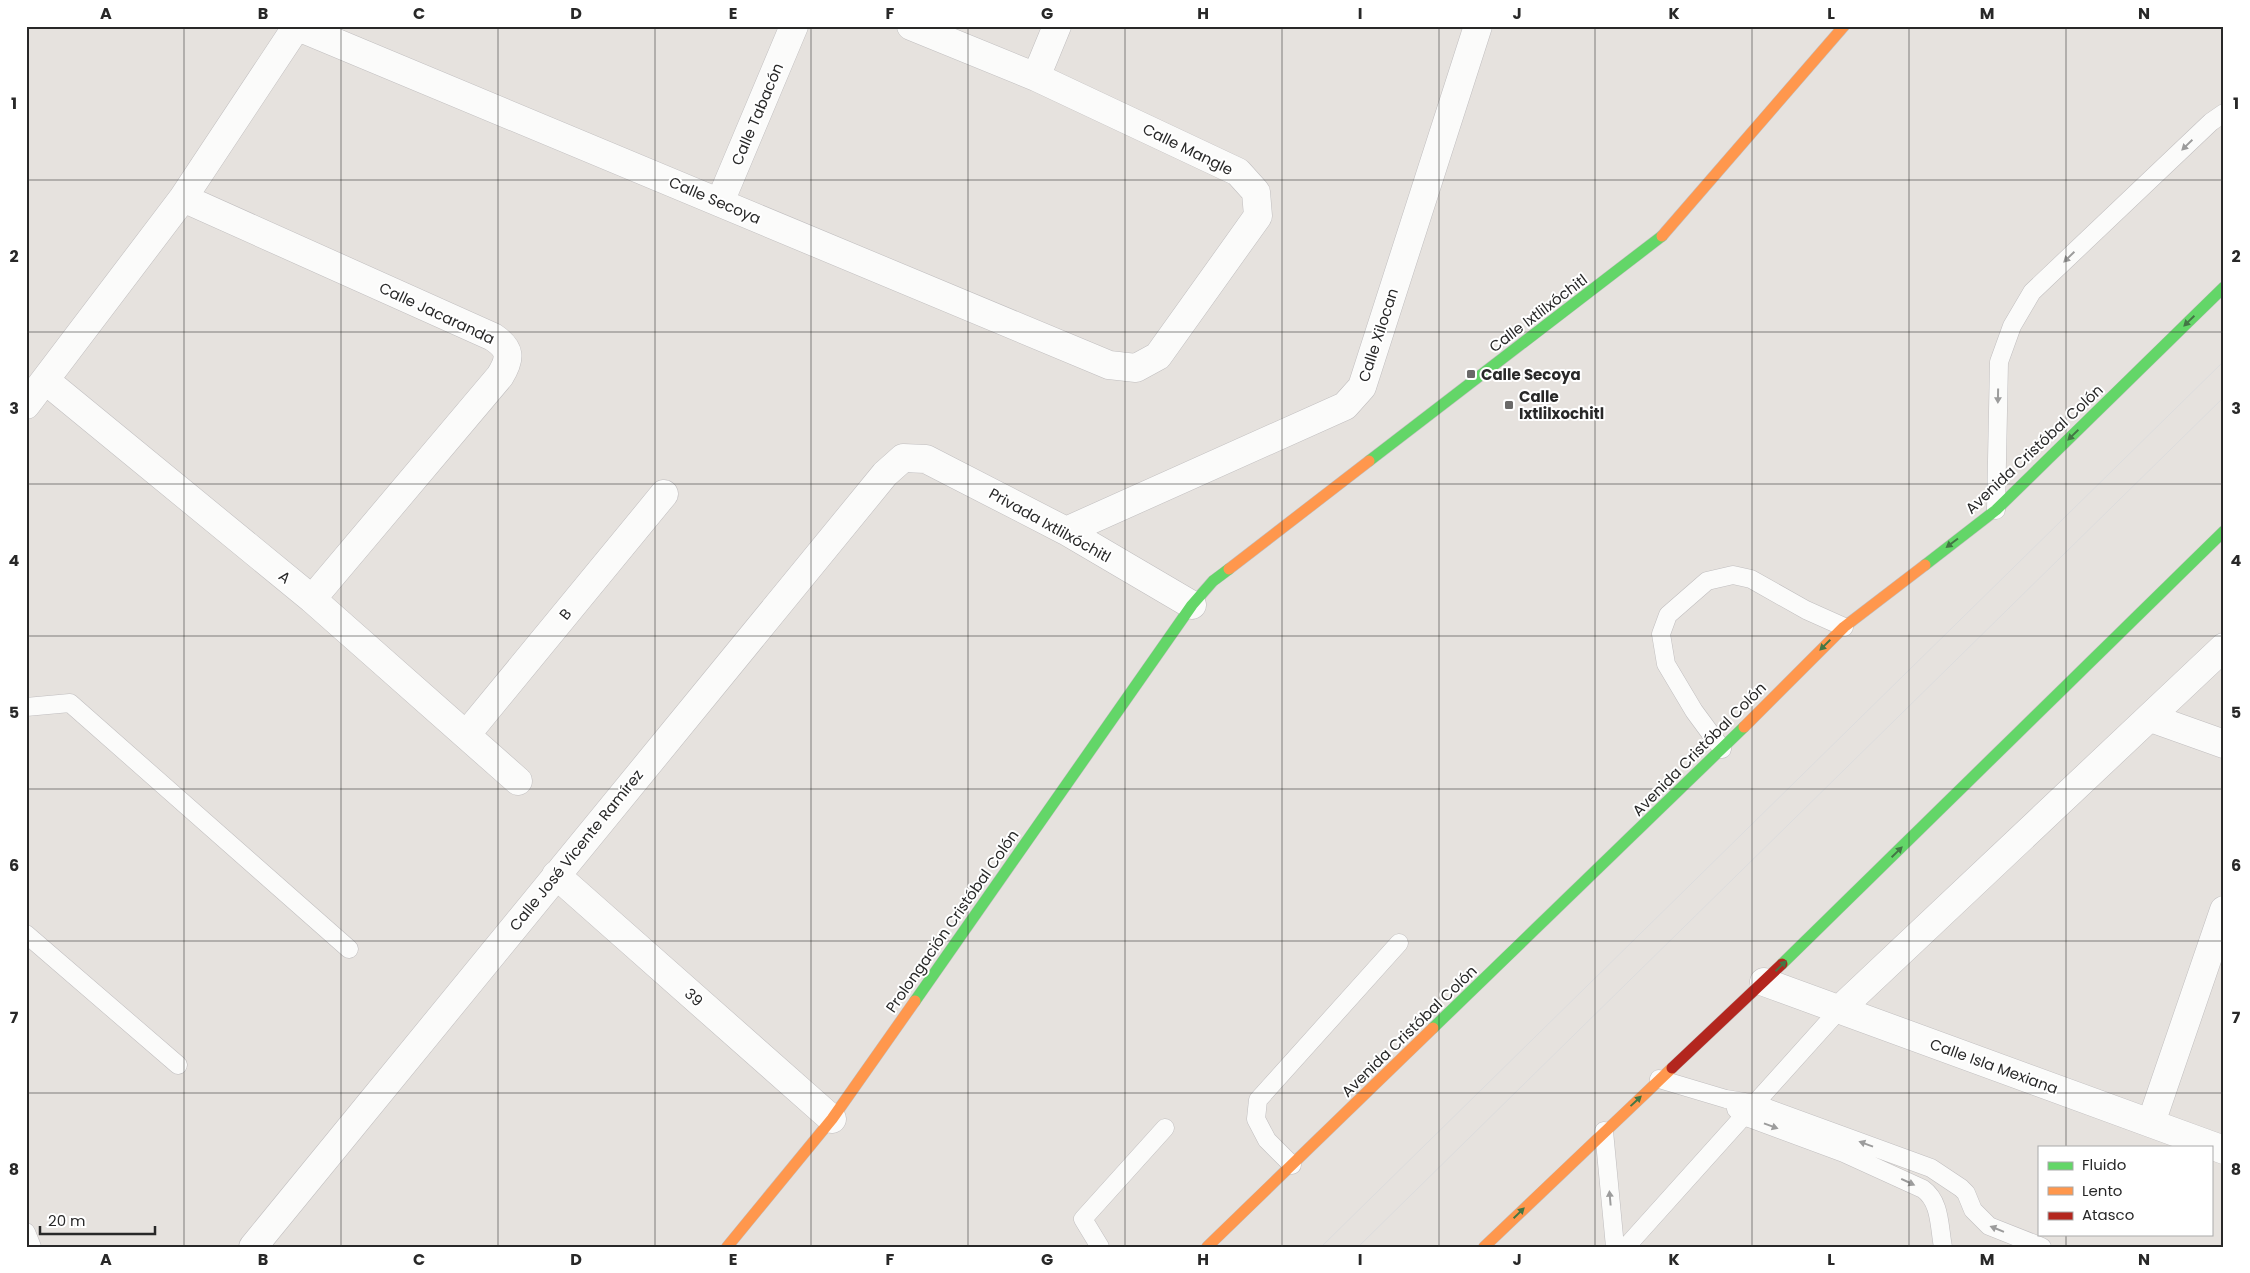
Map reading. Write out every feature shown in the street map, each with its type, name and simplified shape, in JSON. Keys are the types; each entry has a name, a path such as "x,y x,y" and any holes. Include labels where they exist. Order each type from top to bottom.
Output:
{"main road":[{"name":"Calle Ixtlilxóchitl","path":"1192,605 1214,581 1659,239 1844,26"},
{"name":"Avenida Cristóbal Colón","path":"1207,1247 1722,749 1844,626 1996,510 2224,287"},
{"path":"1484,1247 1604,1131 1764,982 2224,531"},
{"name":"Prolongación Cristóbal Colón","path":"726,1247 832,1118 1192,605"}],"street":[{"name":"Calle Secoya","path":"296,26 1109,365 1136,368"},
{"path":"26,405 183,198 296,26"},
{"name":"Calle Tabacón","path":"720,202 794,26"},
{"name":"Calle Mangle","path":"911,26 1036,77 1238,172 1256,192 1258,216 1158,356 1136,368"},
{"path":"1036,77 1057,26"},
{"name":"Calle Xilocan","path":"1066,532 1345,406 1362,387 1478,26"},
{"name":"Calle Jacaranda","path":"183,198 493,337 503,344 508,352 506,365 500,376 312,599"},
{"name":"A","path":"45,380 312,599 518,781"},
{"name":"Privada Ixtlilxóchitl","path":"903,458 926,459 1066,532 1192,605"},
{"name":"Calle José Vicente Ramírez","path":"253,1247 878,481 892,466 903,458"},
{"name":"B","path":"466,735 664,494"},
{"path":"1840,1010 2224,647"},
{"path":"2151,718 2224,744"},
{"name":"39","path":"556,875 832,1118"},
{"path":"2152,1123 2224,910"},
{"name":"Calle Isla Mexiana","path":"1764,982 2224,1150"}],"lane":[{"path":"1996,510 1999,362 2012,326 2032,292 2211,122 2224,113"},
{"path":"1722,749 1694,711 1666,664 1662,634 1668,615 1706,582 1733,575 1750,579 1806,610 1844,626"},
{"path":"26,707 70,703 349,949"},
{"path":"26,934 178,1065"},
{"path":"1292,1164 1267,1140 1256,1119 1258,1100 1399,943"},
{"path":"1626,1247 1840,1010"},
{"path":"1659,1079 1726,1099 1923,1189 1936,1206 1943,1247"},
{"path":"1750,1110 1931,1168 1961,1188 1966,1193 1973,1210 1989,1226 2042,1247"},
{"path":"1100,1247 1083,1219 1165,1128"},
{"path":"1604,1131 1615,1247"},
{"path":"26,1232 32,1247"}],"tram line":[{"path":"1321,1247 2224,361"},
{"path":"1358,1247 2224,397"}],"traffic: fast":[{"path":"1369,461 1662,236"},
{"path":"1925,565 1996,510 2224,287"},
{"path":"1782,964 2224,531"},
{"path":"915,1001 1192,605 1213,581 1229,569"},
{"path":"1433,1028 1744,727"}],"traffic: slow":[{"path":"1662,236 1844,26"},
{"path":"1229,569 1369,461"},
{"path":"1744,727 1844,627 1925,565"},
{"path":"727,1247 832,1119 915,1001"},
{"path":"1207,1247 1433,1028"},
{"path":"1484,1247 1672,1068"}],"traffic: jam":[{"path":"1672,1068 1782,964"}],"place":[{"name":"Calle Secoya","path":"1471,374"},
{"name":"Calle Ixtlilxochitl","path":"1509,405"}]}
